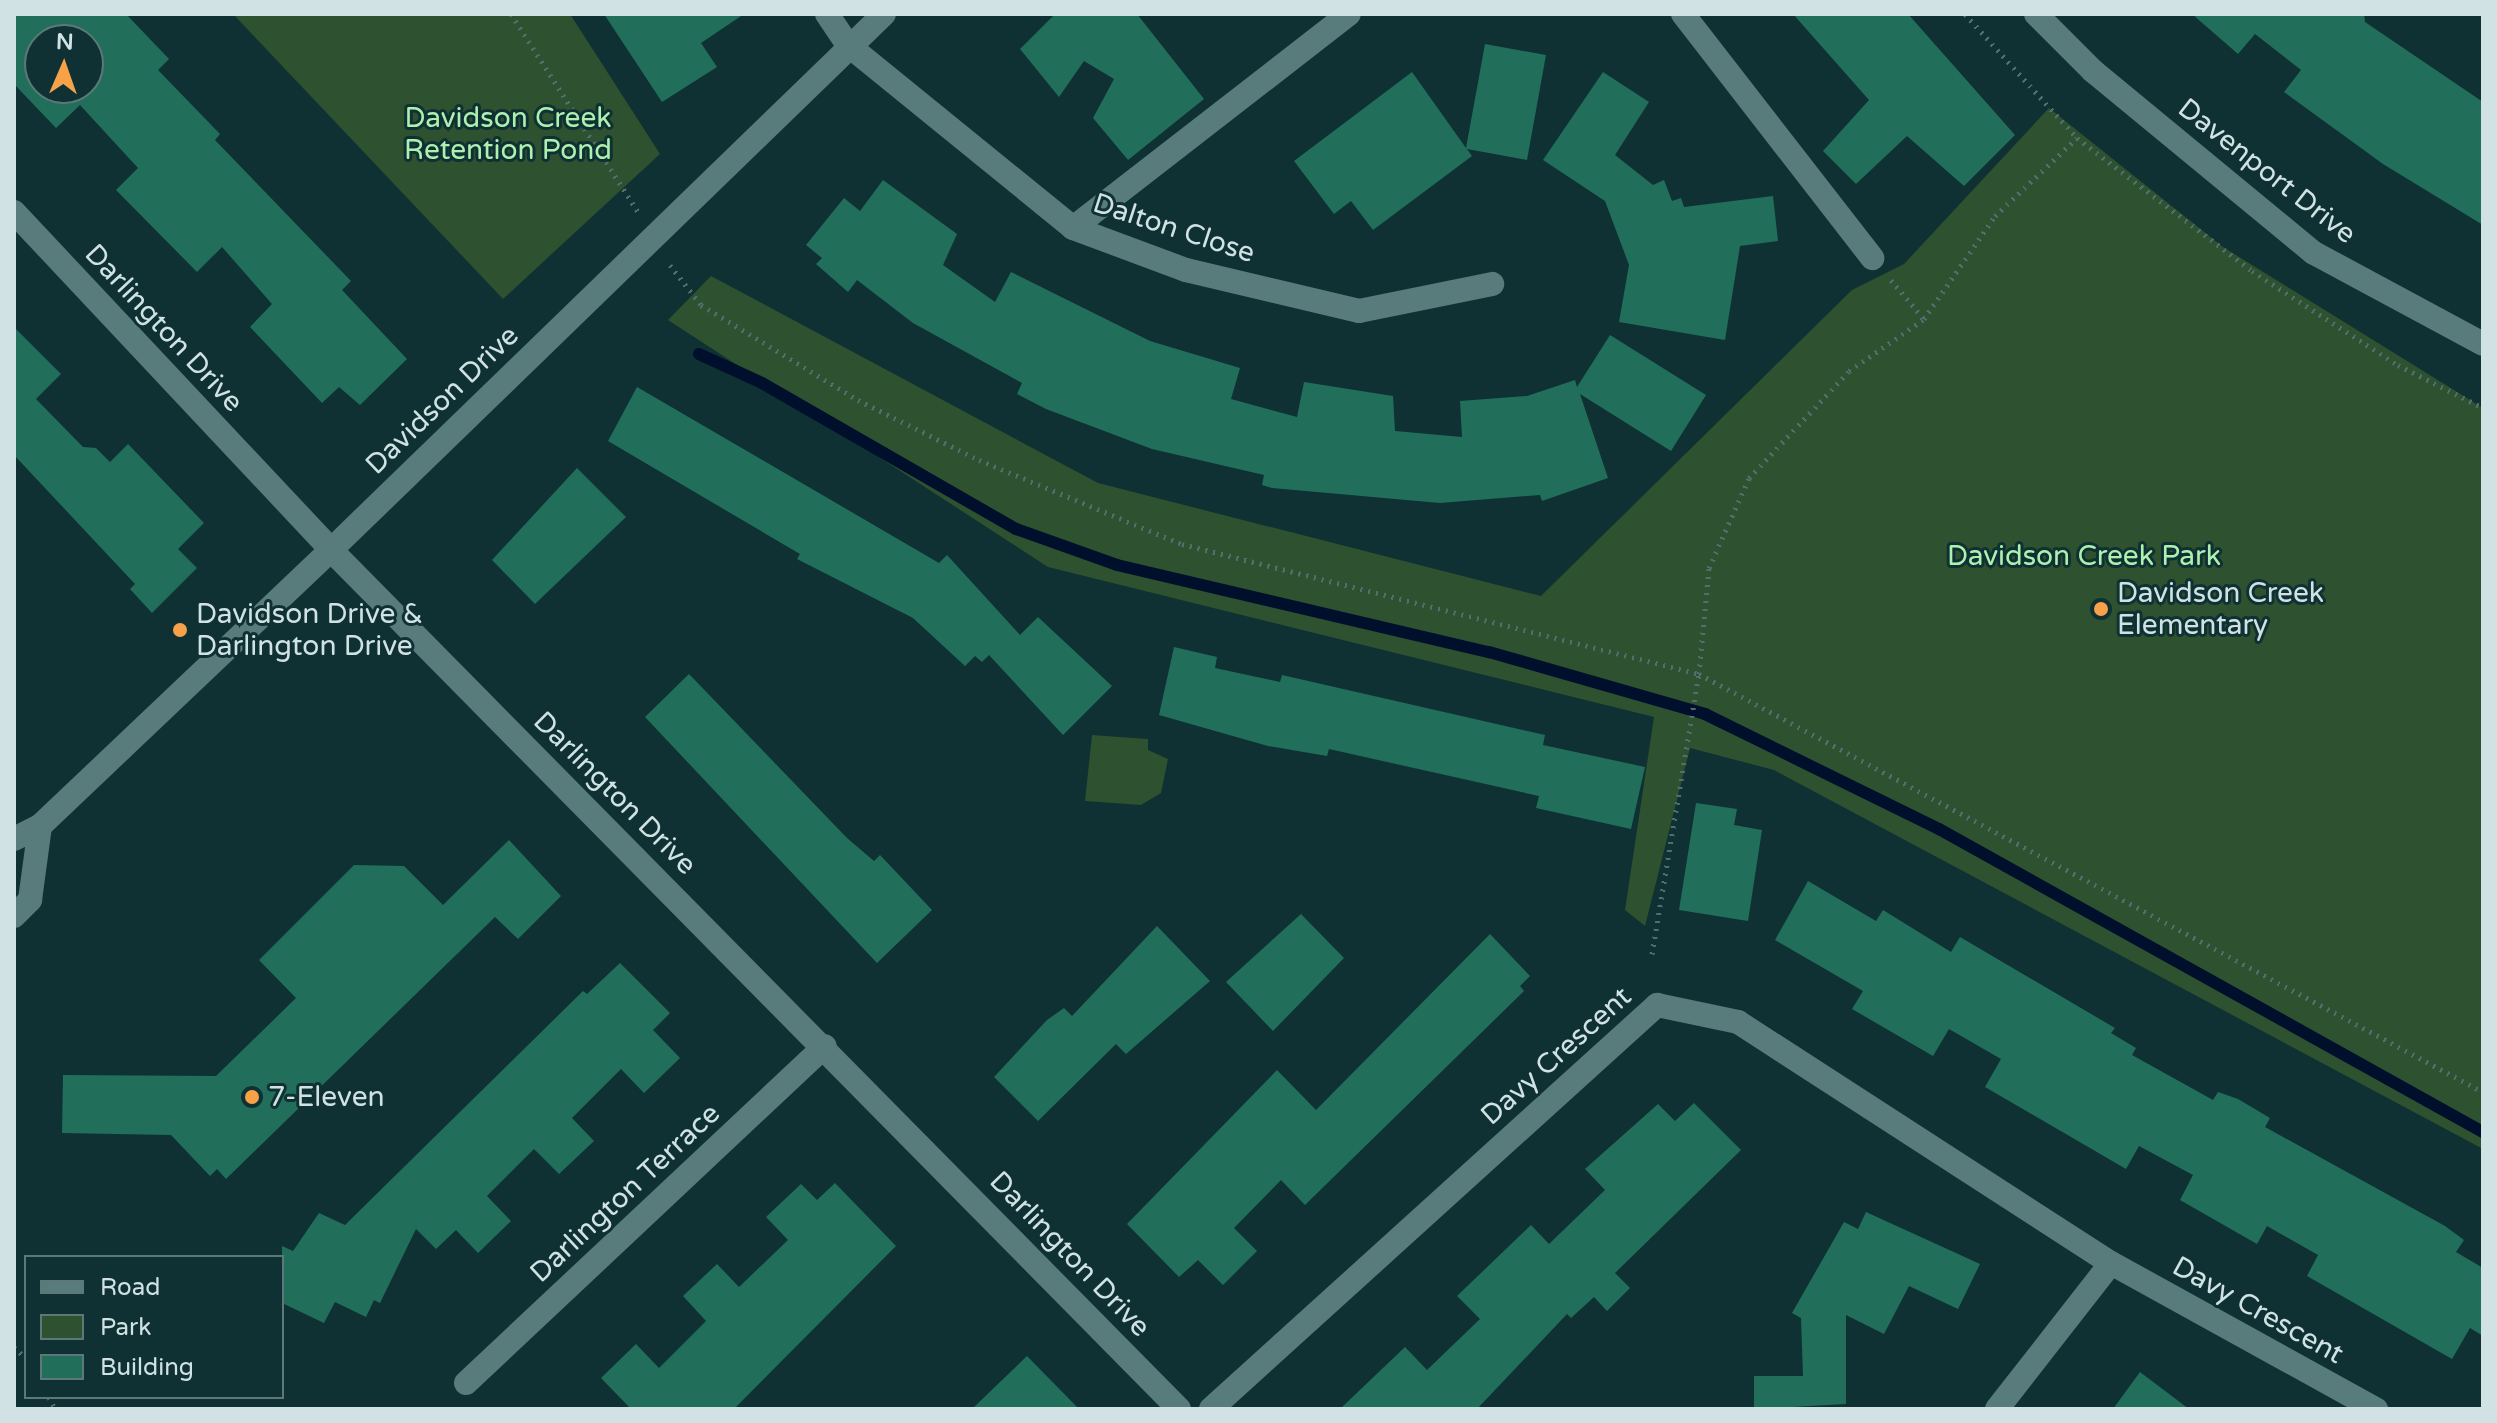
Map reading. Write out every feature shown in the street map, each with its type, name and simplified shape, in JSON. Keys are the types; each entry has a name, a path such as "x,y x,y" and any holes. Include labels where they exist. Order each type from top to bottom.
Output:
{"street":[{"name":"Dalton Close","path":"827,14 848,45 1073,228 1186,270 1359,311 1492,284"},
{"name":"Davidson Drive","path":"14,839 40,826 331,550 848,45 884,14"},
{"path":"1073,228 1349,14"},
{"path":"1683,14 1872,258"},
{"name":"Davenport Drive","path":"2036,14 2093,71 2314,253 2483,344"},
{"name":"Darlington Drive","path":"14,212 331,550 825,1046 1179,1409"},
{"path":"14,916 30,900 40,826"},
{"name":"Davy Crescent","path":"1211,1409 1657,1005 1738,1022 2111,1263 2376,1409"},
{"name":"Darlington Terrace","path":"466,1383 825,1046"},
{"path":"1997,1409 2111,1263"}],"path":[{"path":"511,14 701,305 858,400 979,460 1182,544 1699,674 2483,1092"},
{"path":"1965,14 2077,138 2252,271 2398,365 2483,408"},
{"path":"1652,954 1685,736 1699,674 1709,568 1749,478 1849,371 1924,319 1995,216 2077,138"},
{"path":"1872,258 1924,319"}],"green space":[{"name":"Davidson Creek Retention Pond","path":"233,14 570,14 660,154 503,299"},
{"name":"Davidson Creek Park","path":"2049,108 2223,247 2483,408 2483,1149 1774,770 1690,748 1645,926 1625,910 1654,717 1048,567 668,320 711,276 1098,483 1541,596 1852,290 1904,264"},
{"path":"1092,735 1148,739 1148,750 1168,759 1161,793 1141,805 1085,801"}],"building":[{"path":"14,14 126,14 169,59 158,70 220,134 215,140 351,281 342,290 407,359 360,405 339,387 322,403 250,327 272,304 222,247 197,272 116,190 138,168 80,105 56,128 33,104 104,104 104,24 24,24 24,94 14,84"},
{"path":"604,14 744,14 701,43 717,67 662,102"},
{"path":"1055,14 1137,14 1204,99 1128,160 1093,118 1114,79 1084,61 1059,97 1020,49"},
{"path":"1793,14 1908,14 2015,135 1964,186 1907,136 1856,184 1823,151 1869,100"},
{"path":"2192,14 2364,14 2365,22 2483,102 2483,225 2383,164 2284,92 2301,70 2255,34 2238,54"},
{"path":"1485,44 1546,55 1527,160 1467,149 1472,156 1373,230 1351,201 1334,214 1294,161 1412,72 1466,148"},
{"path":"1603,72 1649,102 1615,155 1653,185 1664,180 1672,201 1681,198 1684,207 1773,196 1778,241 1740,246 1725,340 1619,322 1629,265 1605,201 1543,160"},
{"path":"883,180 957,234 943,265 995,302 1011,272 1150,341 1240,368 1231,399 1297,417 1304,382 1393,396 1395,431 1462,437 1460,401 1527,396 1575,380 1577,387 1610,335 1706,395 1671,451 1580,394 1608,478 1542,501 1540,495 1440,503 1272,488 1262,485 1264,475 1152,449 1046,409 1017,394 1022,383 913,323 857,280 848,292 816,264 822,258 806,245 844,198 860,211"},
{"path":"14,327 61,374 36,399 83,447 96,448 110,462 128,444 204,523 178,549 197,568 152,613 130,589 135,584 14,455"},
{"path":"637,387 939,563 947,555 1020,635 1038,617 1112,686 1063,735 989,655 982,662 975,656 965,666 913,618 797,559 800,554 608,441"},
{"path":"577,468 626,517 535,604 492,560"},
{"path":"1174,647 1217,657 1215,668 1280,682 1282,675 1545,735 1543,745 1645,767 1631,829 1536,808 1539,796 1329,749 1327,756 1268,746 1159,715"},
{"path":"689,674 847,838 874,861 880,855 932,910 877,963 645,717"},
{"path":"1696,803 1737,809 1734,825 1762,830 1748,921 1679,910"},
{"path":"509,840 561,896 518,939 495,917 226,1179 217,1169 210,1176 171,1135 62,1133 63,1075 216,1076 296,998 259,960 354,865 404,866 443,905"},
{"path":"1808,881 1876,921 1883,910 1951,952 1960,937 2115,1028 2111,1033 2136,1048 2132,1055 2213,1100 2218,1092 2238,1099 2270,1118 2265,1127 2445,1226 2464,1240 2456,1252 2483,1268 2483,1336 2470,1328 2452,1359 2307,1276 2318,1255 2267,1226 2257,1244 2180,1200 2193,1175 2139,1146 2126,1169 1985,1087 2001,1059 1949,1029 1933,1056 1852,1009 1863,991 1775,940"},
{"path":"1301,914 1344,958 1273,1031 1226,982"},
{"path":"1157,926 1210,981 1126,1054 1116,1044 1038,1121 994,1077 1047,1020 1064,1008 1072,1016"},
{"path":"1490,934 1530,976 1520,986 1524,991 1305,1205 1281,1180 1234,1228 1257,1251 1223,1285 1198,1260 1179,1277 1127,1224 1277,1070 1316,1110"},
{"path":"620,963 670,1013 653,1030 680,1058 644,1093 621,1069 572,1118 594,1141 559,1174 534,1149 487,1196 511,1221 478,1253 456,1230 436,1249 416,1229 380,1303 374,1300 366,1317 335,1302 324,1323 284,1304 282,1246 293,1251 319,1213 345,1225 583,991 587,994"},
{"path":"1694,1103 1741,1150 1615,1273 1630,1288 1607,1311 1594,1297 1571,1318 1567,1314 1477,1409 1340,1409 1405,1347 1427,1370 1480,1319 1457,1296 1531,1225 1549,1244 1605,1190 1585,1169 1658,1104 1675,1121"},
{"path":"835,1183 896,1246 734,1409 631,1409 601,1378 636,1344 659,1368 706,1321 683,1296 717,1264 739,1287 788,1240 766,1217 801,1184 817,1200"},
{"path":"1866,1212 1980,1264 1958,1309 1909,1286 1884,1334 1846,1315 1846,1404 1754,1409 1754,1376 1803,1376 1801,1318 1792,1313 1844,1222 1858,1229"},
{"path":"1027,1356 1079,1409 972,1409"},
{"path":"2140,1372 2189,1409 2113,1409"}],"waterway":[{"path":"699,354 762,383 1016,529 1117,565 1489,652 1705,714 1939,829 2483,1132"}],"place":[{"name":"Davidson Creek Elementary","path":"2101,609"},
{"name":"Davidson Drive & Darlington Drive","path":"180,630"},
{"name":"7-Eleven","path":"252,1097"}]}
